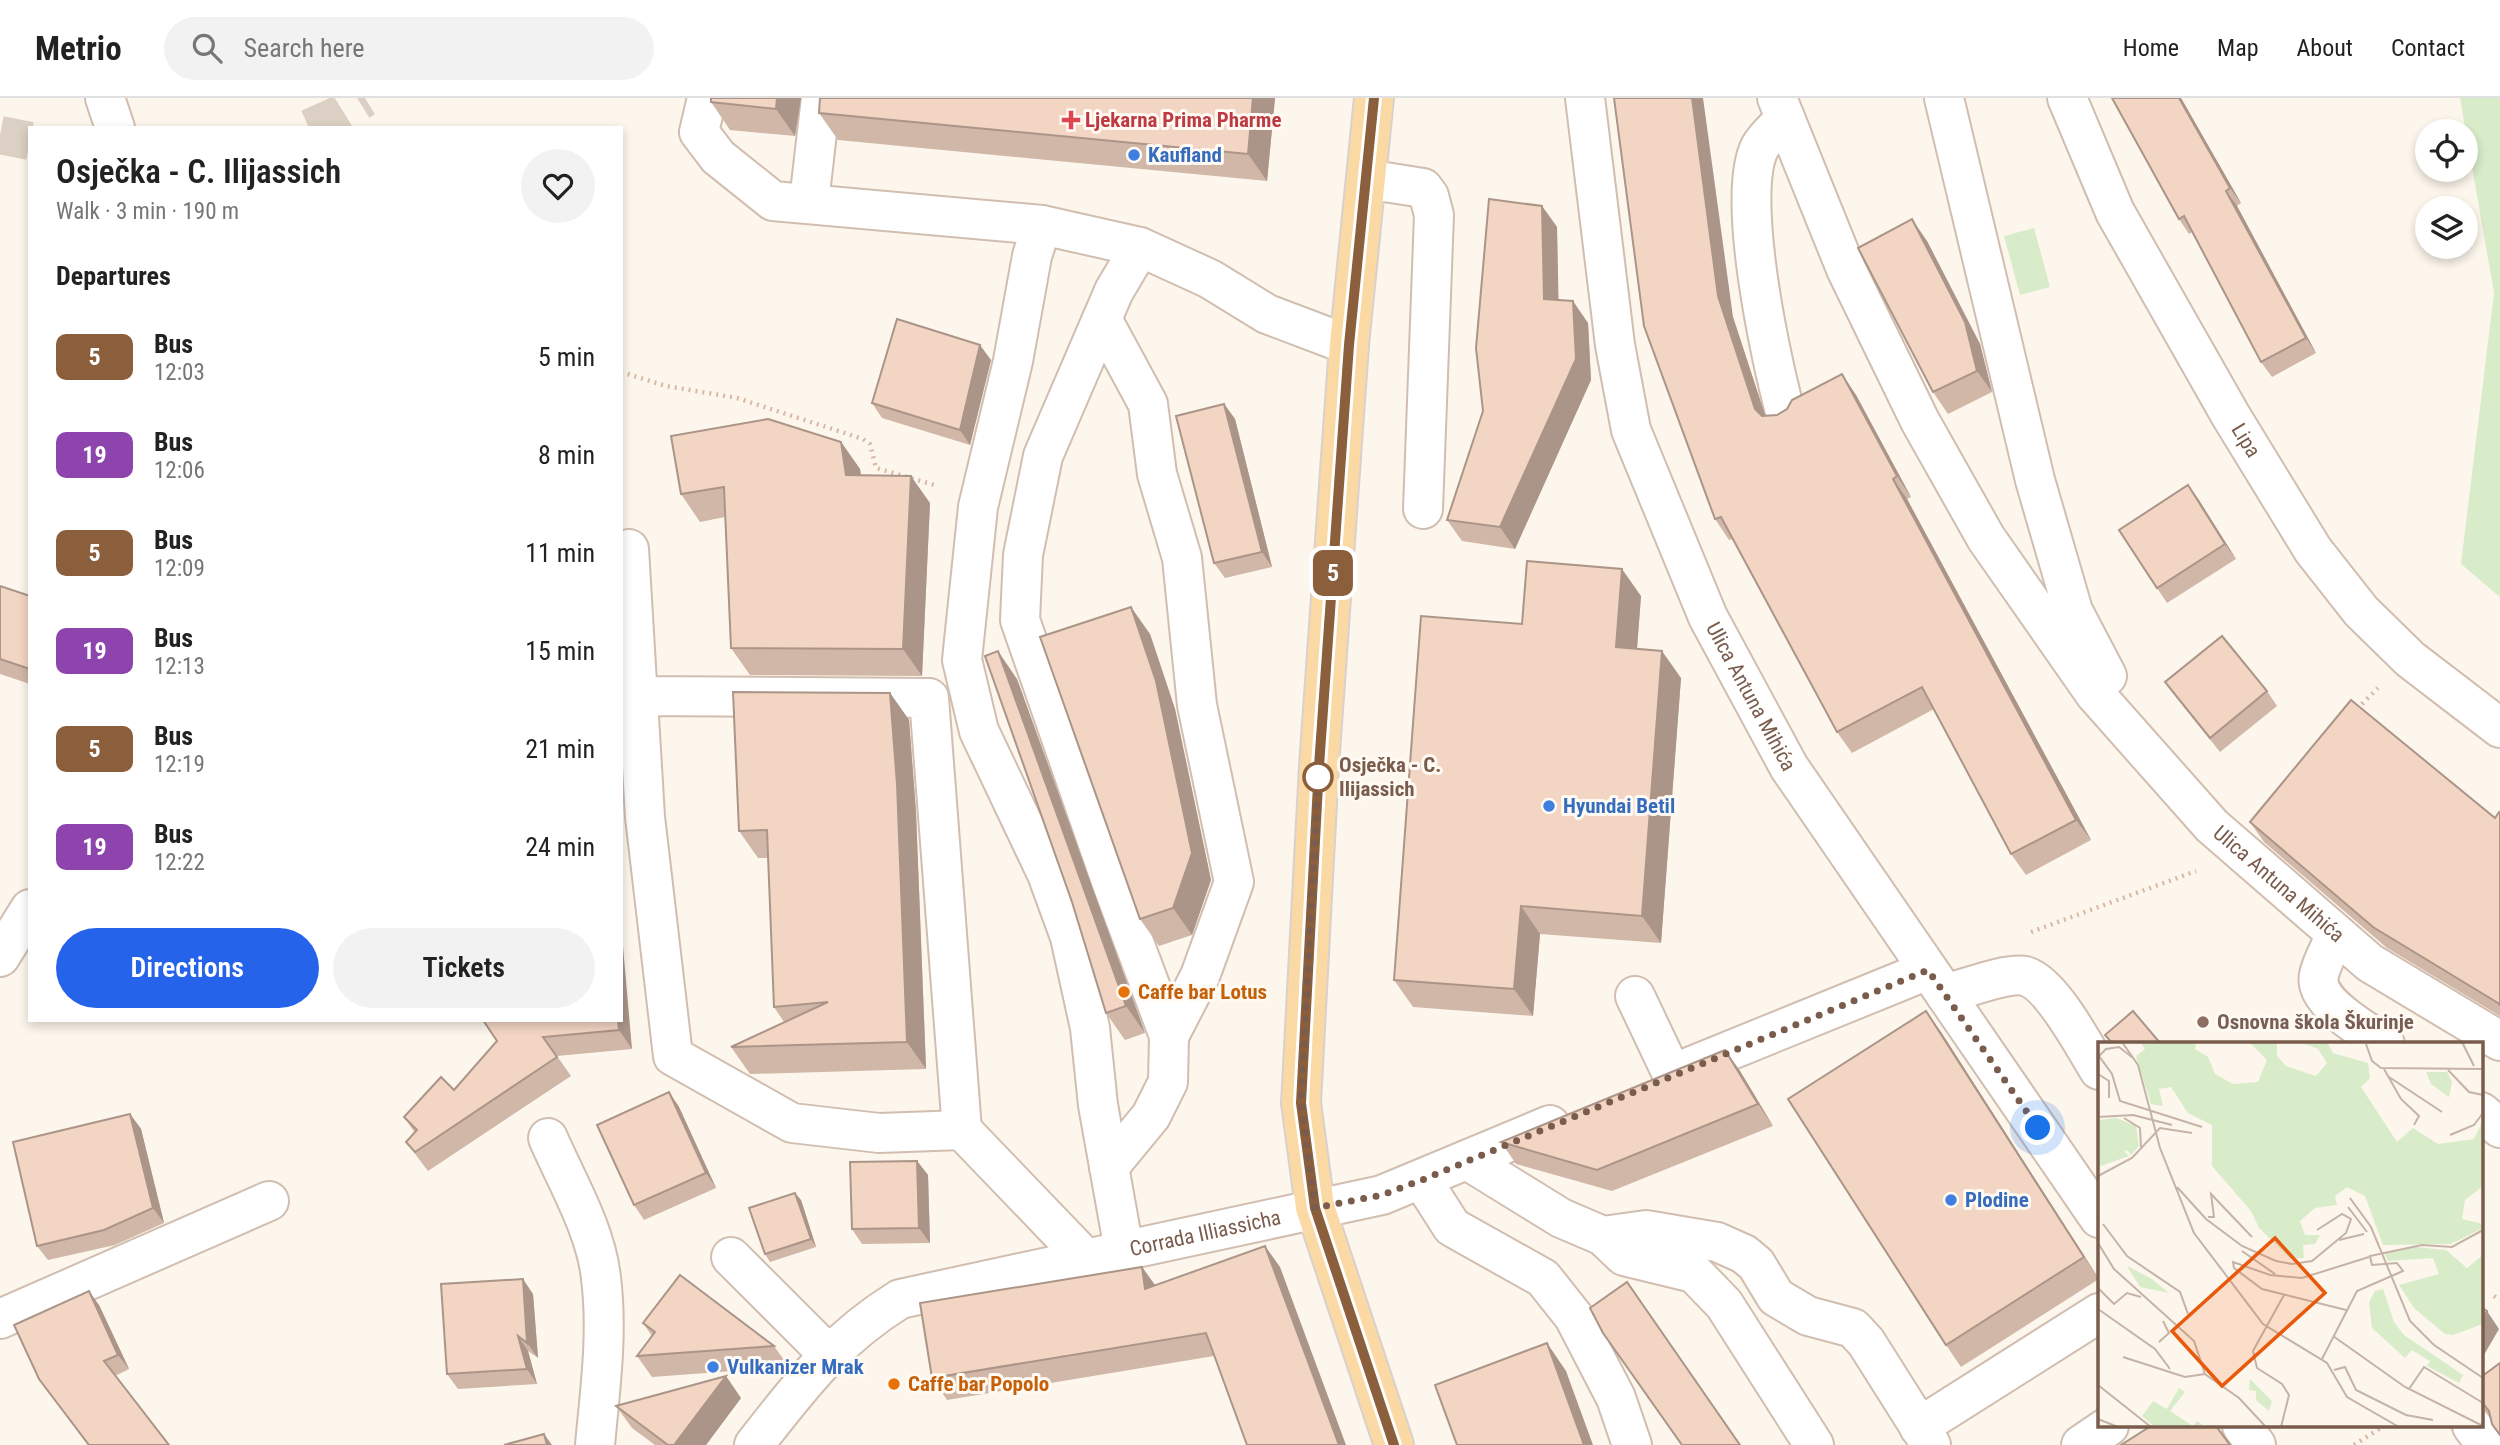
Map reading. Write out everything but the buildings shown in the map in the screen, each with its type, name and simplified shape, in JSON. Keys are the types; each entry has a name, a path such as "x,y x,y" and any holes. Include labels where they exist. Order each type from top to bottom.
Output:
{"main road":[{"path":"1374,98 1349,345 1319,766 1301,1103 1315,1208 1394,1445"}],"street":[{"path":"106,98 114,126"},
{"path":"707,98 699,132 718,157 773,201 808,202 1042,225 1140,247 1210,279 1267,314 1349,345"},
{"path":"808,202 821,98"},
{"name":"Ulica Antuna Mihića","path":"1585,98 1613,332 1631,430 1708,617 1776,744 2098,1217"},
{"path":"1944,98 2035,480 2073,611 2107,672 2108,680 2095,694"},
{"name":"Lipa","path":"2067,98 2115,212 2231,416 2313,550 2361,611 2400,649 2500,728"},
{"path":"1781,108 1760,147 1752,185 1760,299 1770,358 1786,415"},
{"name":"Ulica Antuna Mihića","path":"1781,108 1846,269 1920,421 1986,538 2095,694 2212,826 2336,934 2370,963 2500,1041"},
{"path":"1366,179 1423,188 1429,196 1434,215 1423,509"},
{"path":"1042,225 1032,256 1013,360 981,497 962,660 979,731 1047,874 1070,937 1090,1028 1097,1105 1118,1156 1124,1250"},
{"path":"1118,1156 1151,1116 1168,1082 1169,1036 1112,884 1020,620 1023,555 1043,456 1102,319 1140,247"},
{"path":"1102,319 1148,404 1157,474 1182,558 1197,705 1234,882 1200,976 1169,1036"},
{"path":"629,549 645,817 673,1056 792,1123 878,1133 962,1130"},
{"path":"638,696 929,698 962,1130 1085,1258"},
{"path":"0,957 28,912"},
{"path":"2336,934 2318,977 2320,989 2326,1000 2382,1042"},
{"path":"1634,996 1655,1081 1936,982 2026,976 2044,989 2098,1069"},
{"name":"Corrada Illiassicha","path":"754,1445 828,1354 862,1323 900,1299 1382,1195 1578,1113"},
{"path":"2482,1113 2500,1128"},
{"path":"548,1138 590,1236 601,1277 604,1338 595,1445"},
{"path":"1467,1160 1561,1218 1603,1236 1624,1256 1694,1273 1709,1285 1814,1445"},
{"path":"1422,1180 1452,1227 1543,1278 1574,1317 1616,1398 1632,1445"},
{"path":"0,1318 269,1201"},
{"path":"1603,1236 1646,1230 1717,1242 1744,1254 1756,1264 1776,1297 1808,1316 1853,1328 1866,1342 1925,1436 2098,1314"},
{"path":"731,1257 828,1354"},
{"path":"2081,1445 2106,1428"},
{"path":"2243,1428 2256,1445"},
{"path":"2473,1428 2486,1445"}],"path":[{"path":"623,373 666,386 737,398 863,439 870,444 876,468 981,497"},
{"path":"2351,716 2379,686"},
{"path":"2018,937 2208,866"},
{"path":"2494,1296 2500,1300"},
{"path":"2354,1445 2381,1428"}],"green space":[{"path":"2460,98 2500,98 2500,597 2461,564 2494,293 2475,182 2478,182 2478,119 2464,119"},
{"path":"2034,228 2050,287 2020,295 2004,236"}],"tunnel":[{"path":"314,126 365,98"},
{"path":"0,135 28,141"}],"bus line":[{"name":"5","path":"1374,98 1349,345 1319,766 1301,1103 1315,1208 1394,1445"}],"place":[{"name":"Ljekarna Prima Pharme","path":"1071,120"},
{"name":"Kaufland","path":"1134,155"},
{"name":"Osječka - C. Ilijassich","path":"1318,777"},
{"name":"Hyundai Betil","path":"1549,806"},
{"name":"Caffe bar Lotus","path":"1124,992"},
{"name":"Osnovna škola Škurinje","path":"2203,1022"},
{"name":"Plodine","path":"1951,1200"},
{"name":"Vulkanizer Mrak","path":"713,1367"},
{"name":"Caffe bar Popolo","path":"894,1384"}],"route":[{"path":"1318,777 1319,766 1301,1103 1315,1208 1382,1195 1422,1180 1627,1092 1928,970 2038,1128"}]}
